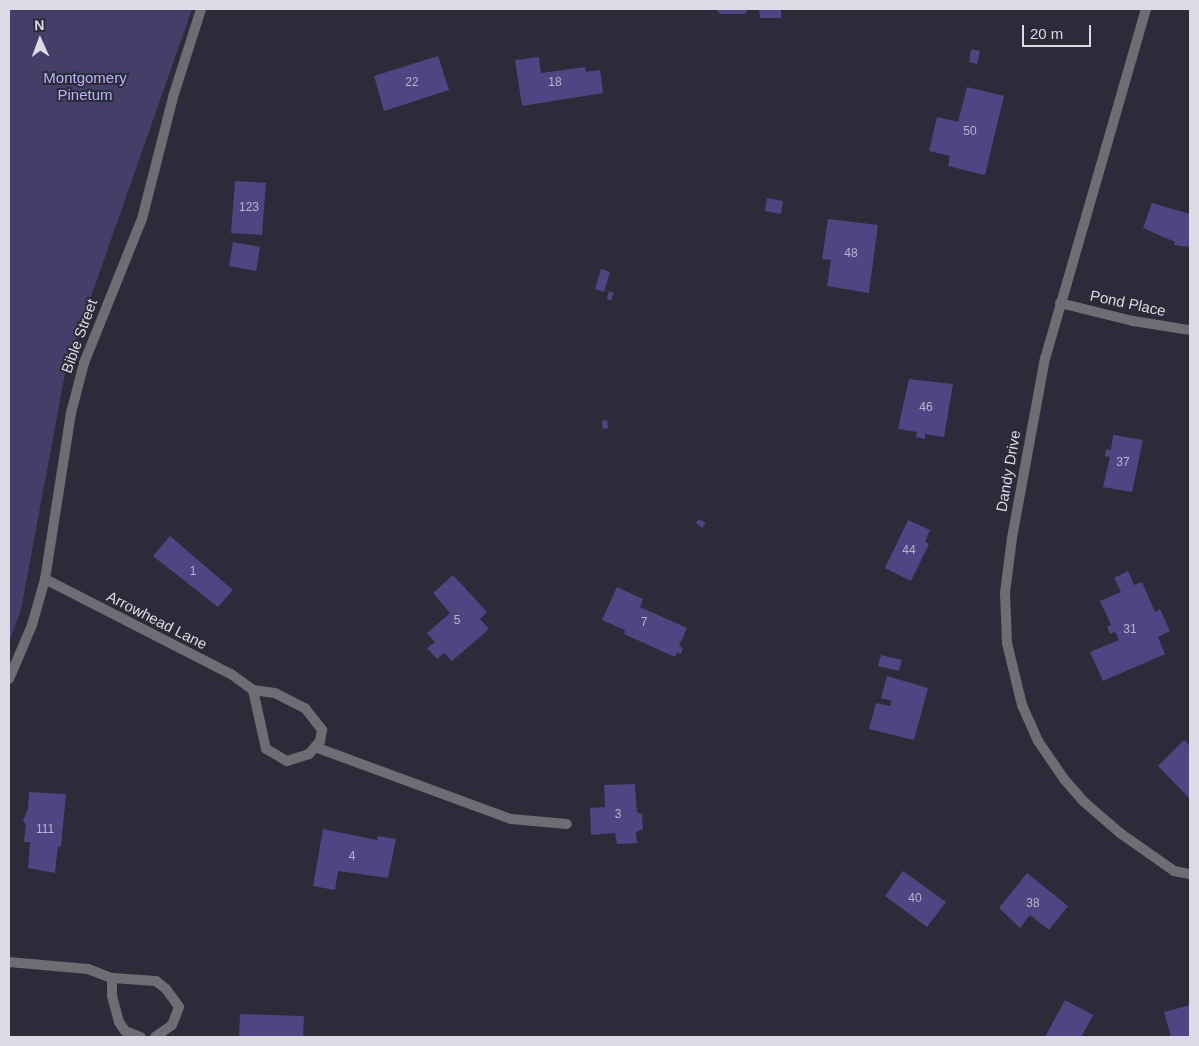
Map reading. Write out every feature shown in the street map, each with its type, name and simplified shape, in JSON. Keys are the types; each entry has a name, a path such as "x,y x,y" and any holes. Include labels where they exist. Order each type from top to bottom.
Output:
{"street":[{"name":"Bible Street","path":"9,679 32,625 45,579 76,391 94,334 139,227 173,97 201,9"},
{"name":"Dandy Drive","path":"1146,9 1060,302 1031,423 1005,592 1007,643 1022,705 1038,741 1082,801 1120,833 1174,871 1190,874"},
{"name":"Pond Place","path":"1060,302 1133,321 1190,330"},
{"name":"Arrowhead Lane","path":"45,579 231,674 253,690 275,693 305,708 322,730 320,741 315,747"},
{"path":"253,690 266,749 287,761 300,759 315,747 511,819 567,824"},
{"path":"9,962 88,968 112,978 156,982 174,999 178,1008 172,1025 155,1037"},
{"path":"112,978 112,996 119,1022 126,1031 141,1037"}],"green space":[{"name":"Montgomery Pinetum","path":"9,9 192,9 66,368 21,610 9,642"}],"building":[{"path":"716,9 748,9 745,14 720,14"},
{"path":"759,9 781,9 781,18 760,18"},
{"path":"971,49 980,51 977,64 969,62"},
{"path":"438,56 449,90 384,111 374,76"},
{"path":"539,57 541,73 585,67 586,72 600,70 603,93 522,106 515,60"},
{"path":"967,87 1004,96 985,175 948,166 950,156 929,151 937,117 958,122"},
{"path":"235,181 266,183 262,235 231,233"},
{"path":"767,198 783,201 781,214 765,211"},
{"path":"1152,203 1190,214 1190,247 1174,245 1175,242 1143,228"},
{"path":"828,219 878,225 869,293 827,286 831,260 822,259"},
{"path":"233,242 260,247 256,271 229,266"},
{"path":"601,269 610,272 604,292 595,289"},
{"path":"609,291 614,293 611,301 607,299"},
{"path":"909,379 953,384 944,437 925,434 925,439 916,437 917,432 898,429"},
{"path":"607,420 608,428 603,429 602,421"},
{"path":"1113,435 1143,440 1132,492 1103,487 1110,457 1105,456 1106,449 1111,450"},
{"path":"699,519 706,523 702,528 696,523"},
{"path":"908,520 930,530 925,542 929,544 911,581 885,568"},
{"path":"170,536 233,590 218,607 153,556"},
{"path":"1128,571 1134,585 1142,582 1155,612 1160,609 1170,631 1158,637 1165,654 1103,681 1090,652 1119,640 1115,632 1110,634 1107,627 1111,625 1100,601 1121,592 1114,578"},
{"path":"453,575 487,612 480,619 489,629 452,661 444,653 437,659 427,648 435,642 427,633 450,613 433,593"},
{"path":"617,587 643,599 640,607 687,628 679,646 683,648 681,654 677,652 675,657 624,634 625,630 602,620"},
{"path":"881,655 902,660 899,671 878,666"},
{"path":"887,676 928,688 914,740 869,729 876,703 890,706 892,701 881,698"},
{"path":"1184,740 1190,746 1190,799 1158,766"},
{"path":"635,784 637,812 642,814 643,829 636,832 637,843 617,844 615,833 591,835 590,808 605,807 604,785"},
{"path":"29,792 66,794 61,847 58,846 55,873 28,868 30,842 24,842 26,825 23,820 28,809"},
{"path":"323,829 377,840 378,836 396,839 388,878 338,871 335,890 313,886"},
{"path":"903,871 946,902 927,927 885,896"},
{"path":"1027,873 1068,906 1049,930 1030,915 1020,928 999,908"},
{"path":"1065,1000 1093,1015 1082,1036 1085,1037 1045,1037"},
{"path":"1190,1005 1190,1037 1171,1037 1164,1012"},
{"path":"240,1014 304,1016 303,1037 239,1037"}]}
